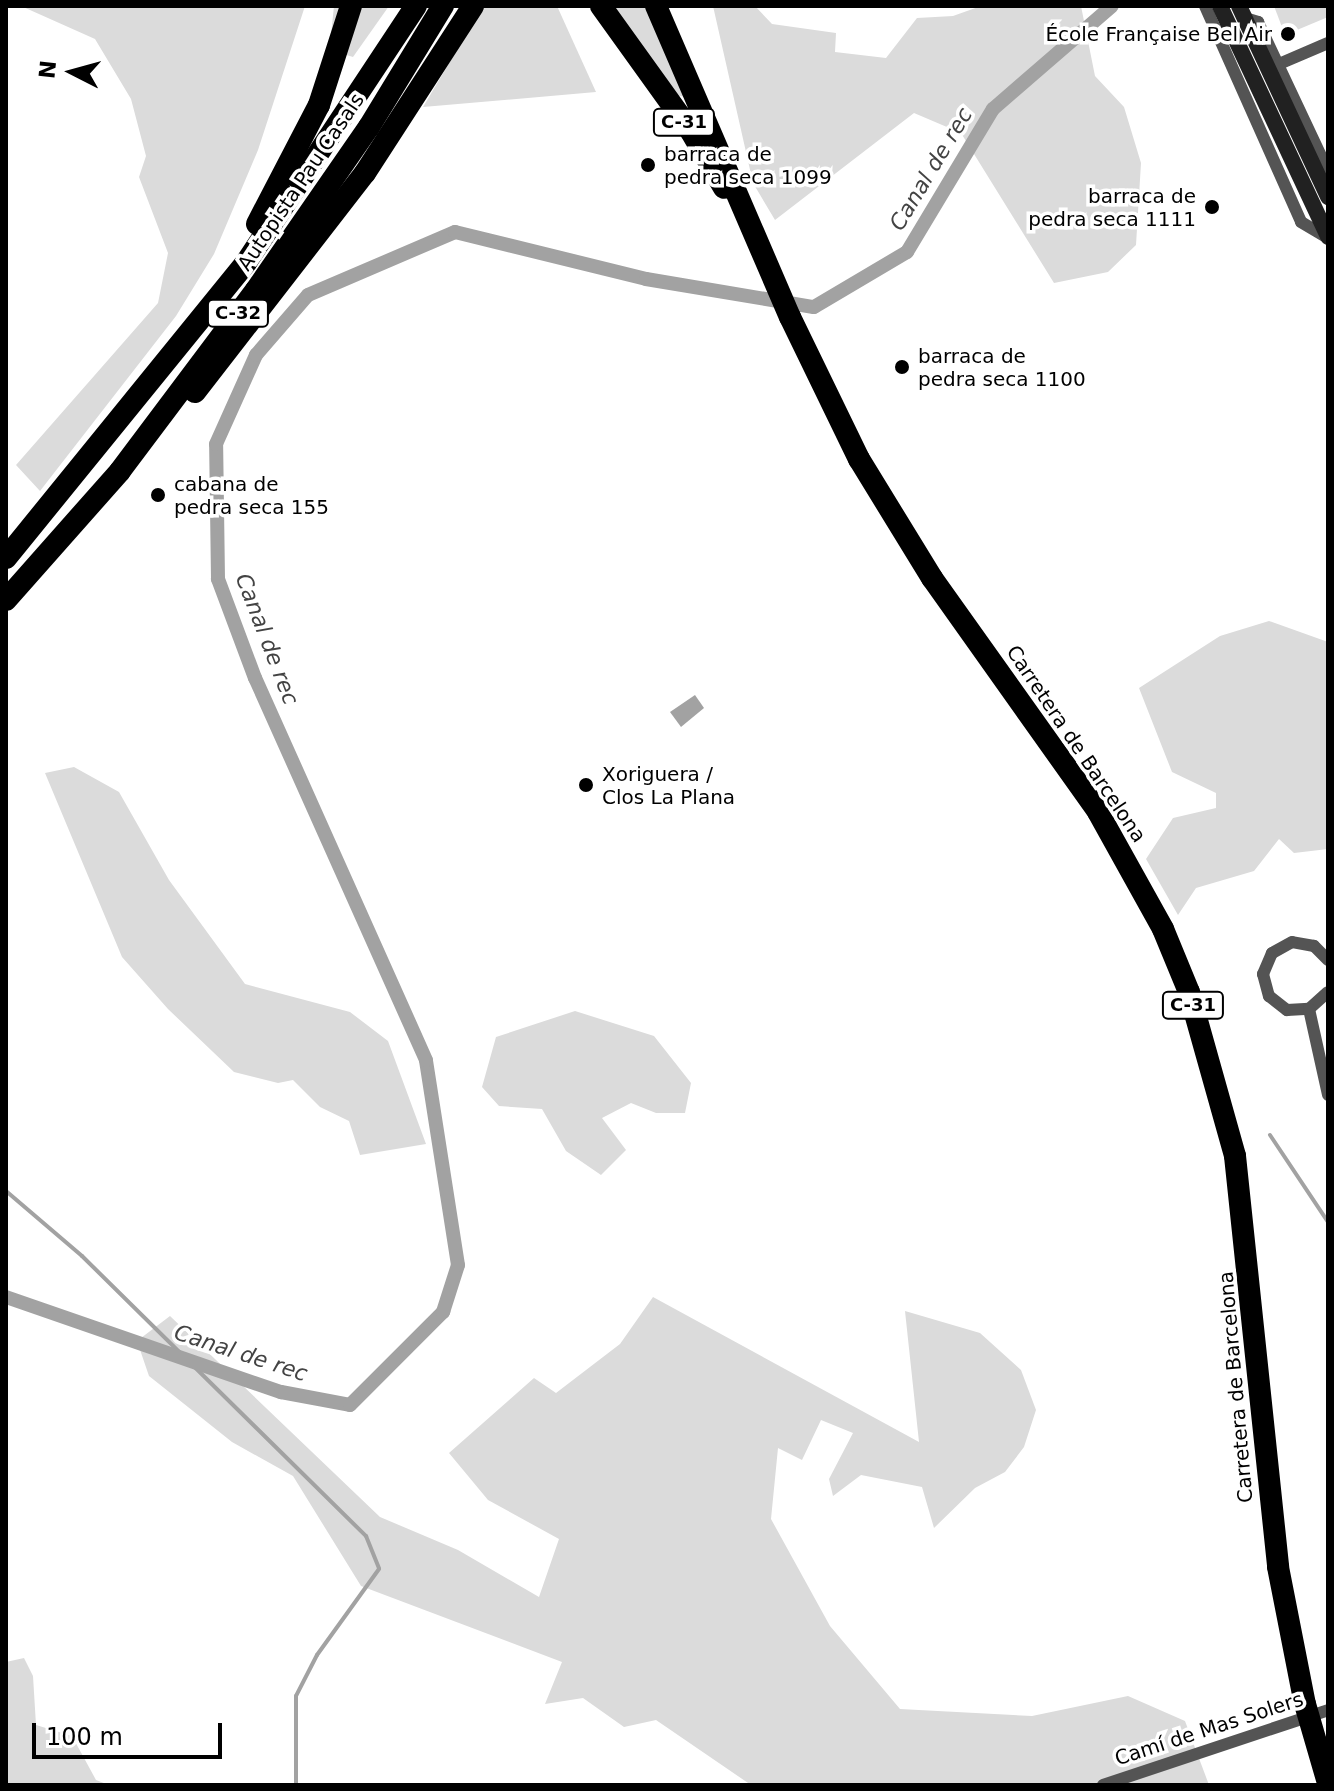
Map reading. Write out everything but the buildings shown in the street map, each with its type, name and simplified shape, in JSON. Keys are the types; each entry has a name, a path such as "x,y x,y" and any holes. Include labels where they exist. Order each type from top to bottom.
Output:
{"highway":[{"path":"170,359 183,331 273,198 319,105 351,6"},
{"name":"Autopista Pau Casals","path":"6,558 170,359 298,191 416,6"},
{"name":"Autopista Pau Casals","path":"6,600 120,471 318,201 443,6"},
{"path":"120,471 152,442 298,267 401,122 473,6"},
{"name":"C-31","path":"601,6 690,130 758,243"},
{"name":"C-31","path":"656,6 758,243"},
{"name":"Carretera de Barcelona","path":"758,243 859,459 932,578 1098,812 1163,929 1189,992 1235,1156 1272,1525 1305,1704 1328,1783"}],"street":[{"path":"1205,6 1301,222 1328,237"},
{"path":"1220,6 1328,237"},
{"path":"1242,12 1258,22 1328,171"},
{"path":"1242,12 1328,197"},
{"path":"1279,64 1328,43"},
{"path":"1309,1009 1276,1004 1264,985 1265,962 1292,942 1314,946 1328,960"},
{"path":"1309,1009 1328,992"},
{"path":"1309,1009 1328,1095"},
{"name":"Camí de Mas Solers","path":"1103,1785 1328,1710"}],"shaded area":[{"path":"21,6 305,6 258,150 214,254 176,316 40,491 16,465 158,303 168,253 139,177 146,156 131,99 95,39"},
{"path":"334,6 389,6 353,57 340,53 331,35"},
{"path":"483,6 557,6 596,92 423,107"},
{"path":"613,6 646,6 686,97 674,95"},
{"path":"713,6 755,6 772,24 836,33 835,52 886,58 917,18 953,16 981,6 1081,6 1095,76 1124,107 1141,163 1136,245 1108,272 1054,283 961,133 914,113 775,220 753,183"},
{"name":"École Française Bel Air","path":"1274,6 1328,6 1328,17 1285,35"},
{"path":"1269,621 1328,642 1328,849 1294,853 1279,839 1254,871 1196,888 1178,915 1146,859 1173,818 1216,808 1216,793 1172,772 1139,688 1220,636"},
{"path":"695,695 704,708 681,727 670,712"},
{"path":"74,767 119,792 169,880 245,984 350,1012 388,1041 426,1144 360,1155 349,1121 320,1107 293,1080 278,1083 234,1072 168,1009 122,957 45,773"},
{"path":"575,1011 654,1036 691,1083 685,1113 656,1113 631,1103 602,1118 626,1150 601,1175 566,1151 542,1109 499,1106 482,1087 496,1037"},
{"path":"653,1297 919,1442 905,1311 980,1333 1021,1370 1036,1410 1024,1447 1005,1472 975,1488 934,1528 922,1487 861,1475 833,1496 829,1479 853,1433 821,1420 802,1460 778,1448 771,1519 830,1626 900,1709 1032,1716 1128,1696 1185,1721 1209,1785 751,1785 656,1720 624,1727 583,1698 545,1704 562,1662 361,1586 293,1476 232,1442 149,1376 137,1341 170,1316 380,1517 458,1550 539,1597 559,1539 488,1500 449,1453 534,1378 556,1393 620,1344"},
{"path":"24,1658 33,1676 36,1725 72,1736 96,1780 109,1785 6,1785 6,1662"}],"waterway":[{"name":"Canal de rec","path":"6,1297 281,1392 350,1405 443,1312 458,1265 426,1060 255,678 218,579 216,444 256,355 308,295 455,232 646,279 814,307 907,252 993,109 1112,6"},
{"path":"1270,1135 1328,1222"},
{"path":"6,1191 82,1256 366,1536 379,1569 317,1655 296,1696 296,1785"}],"place":[{"name":"École Française Bel Air","path":"1288,34"},
{"name":"barraca de pedra seca 1099","path":"648,165"},
{"name":"barraca de pedra seca 1111","path":"1212,207"},
{"name":"barraca de pedra seca 1100","path":"902,367"},
{"name":"cabana de pedra seca 155","path":"158,495"},
{"name":"Xoriguera / Clos La Plana","path":"586,785"}]}
